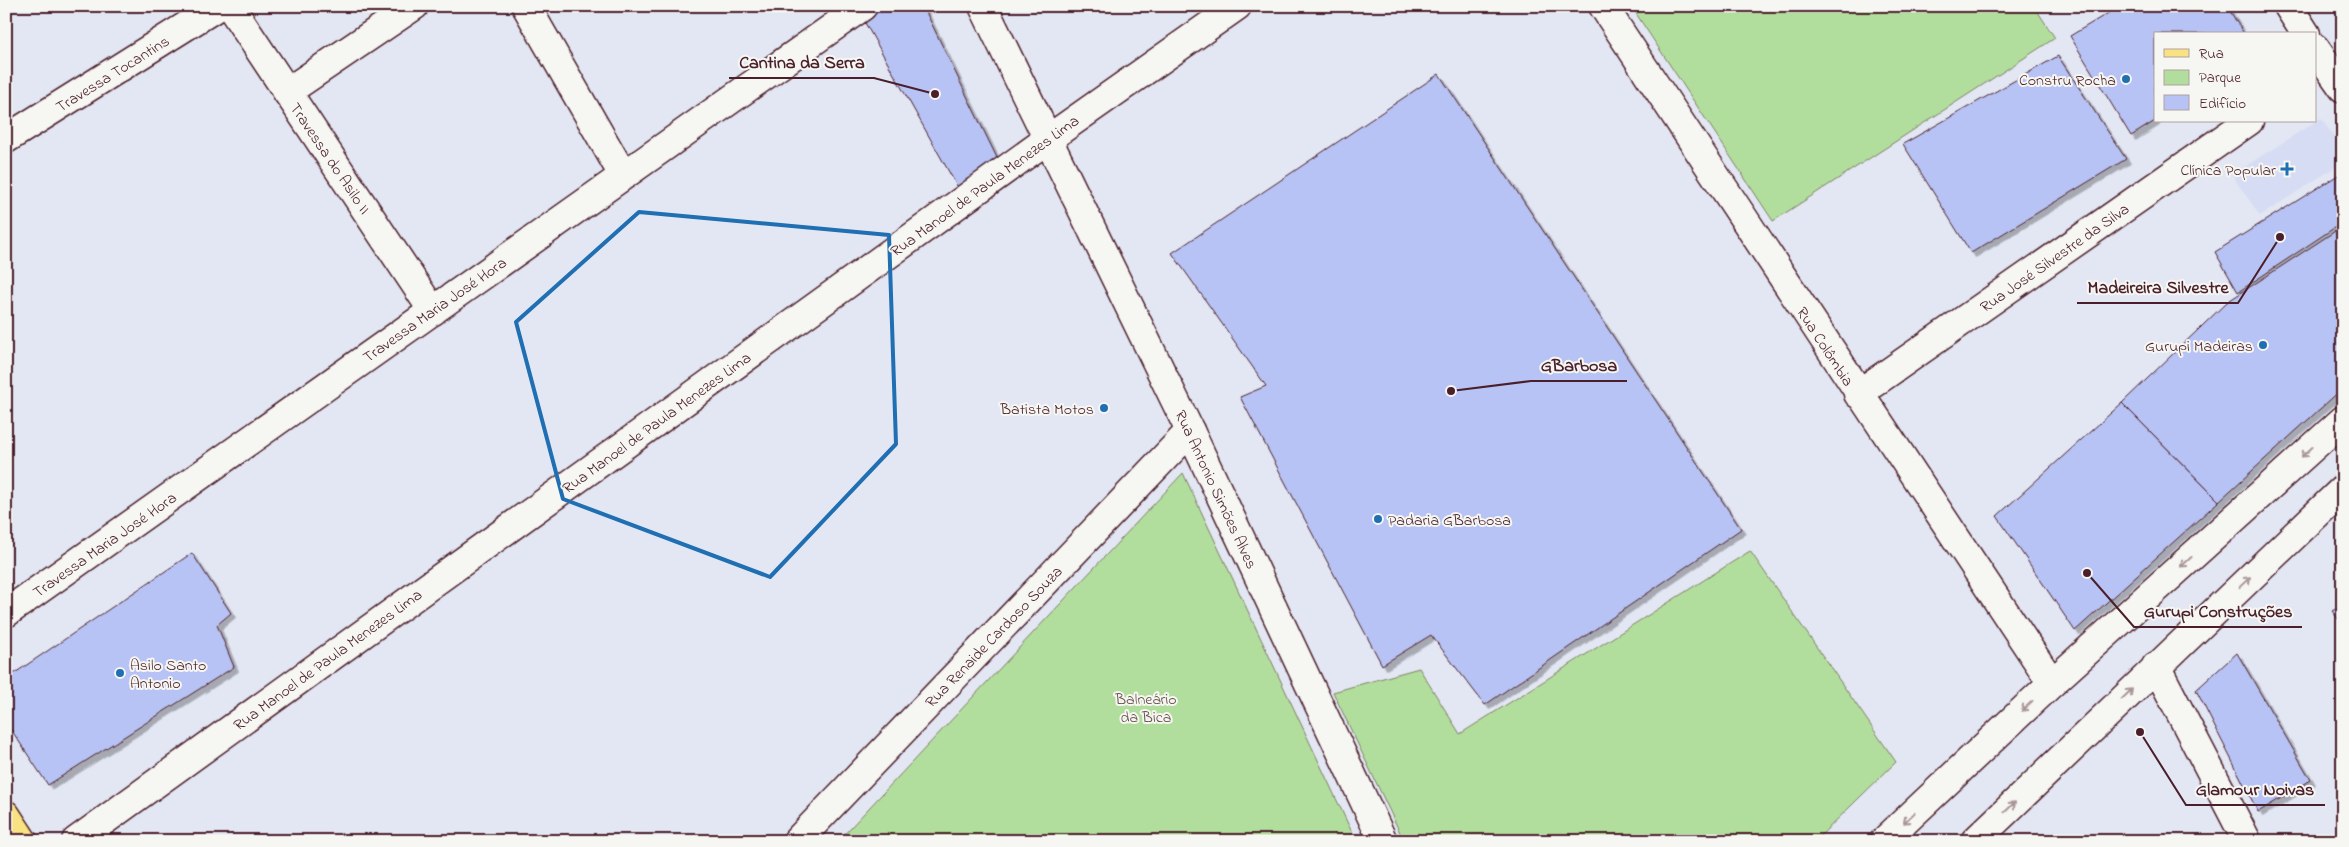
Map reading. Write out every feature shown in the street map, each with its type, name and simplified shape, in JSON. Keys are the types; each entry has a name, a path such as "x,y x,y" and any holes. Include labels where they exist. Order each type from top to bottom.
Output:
{"main road":[{"path":"6,815 23,841"}],"street":[{"name":"Travessa Tocantins","path":"6,139 218,6"},
{"name":"Travessa do Asilo II","path":"230,6 433,311"},
{"path":"287,92 414,6"},
{"path":"526,6 623,176"},
{"name":"Travessa Maria José Hora","path":"6,613 863,6"},
{"name":"Rua Antonio Simões Alves","path":"982,6 1190,431 1383,841"},
{"name":"Rua Manoel de Paula Menezes Lima","path":"76,841 1048,140 1237,6"},
{"name":"Rua Colômbia","path":"1603,6 1858,394 2052,684"},
{"path":"2288,6 2305,32"},
{"name":"Rua José Silvestre da Silva","path":"1858,394 2248,122"},
{"path":"1884,841 2052,684 2343,420"},
{"name":"Rua Renaide Cardoso Souza","path":"797,841 1190,431"},
{"path":"1975,841 2343,489"},
{"path":"2156,666 2246,841"}],"highlighted area":[{"path":"639,212 889,235 896,444 770,577 563,499 516,322"}],"shaded area":[{"name":"Clínica Popular","path":"2321,118 2343,150 2343,162 2260,216 2232,175"}],"green space":[{"path":"1631,6 2034,6 2055,38 1773,221"},
{"name":"Balneário da Bica","path":"1183,473 1356,841 838,841"},
{"path":"1750,551 1896,762 1815,841 1404,841 1333,692 1419,668 1460,734"}],"building":[{"path":"884,6 923,6 1001,166 962,195 864,21"},
{"name":"Constru Rocha","path":"2120,6 2227,6 2243,32 2154,32 2154,122 2131,136 2070,36"},
{"path":"2058,56 2126,159 1971,253 1903,144"},
{"path":"1439,74 1741,529 1485,705 1431,635 1382,665 1240,397 1266,386 1172,253"},
{"path":"2343,172 2343,222 2238,292 2215,252"},
{"name":"Gurupi Madeiras","path":"2343,226 2343,388 2219,501 2122,403 2227,302"},
{"path":"2122,403 2219,501 2075,631 1997,516"},
{"name":"Asilo Santo Antonio","path":"192,553 231,613 217,625 234,667 48,785 6,722 6,679"},
{"path":"2343,604 2343,625 2332,611"},
{"path":"2237,653 2311,780 2258,812 2196,690"}],"place":[{"name":"Constru Rocha","path":"2126,79"},
{"name":"Cantina da Serra","path":"935,94"},
{"name":"Clínica Popular","path":"2287,169"},
{"name":"Madeireira Silvestre","path":"2280,237"},
{"name":"Gurupi Madeiras","path":"2263,345"},
{"name":"GBarbosa","path":"1451,391"},
{"name":"Batista Motos","path":"1104,408"},
{"name":"Padaria GBarbosa","path":"1378,519"},
{"name":"Gurupi Construções","path":"2087,573"},
{"name":"Asilo Santo Antonio","path":"120,673"},
{"name":"Glamour Noivas","path":"2140,732"}]}
